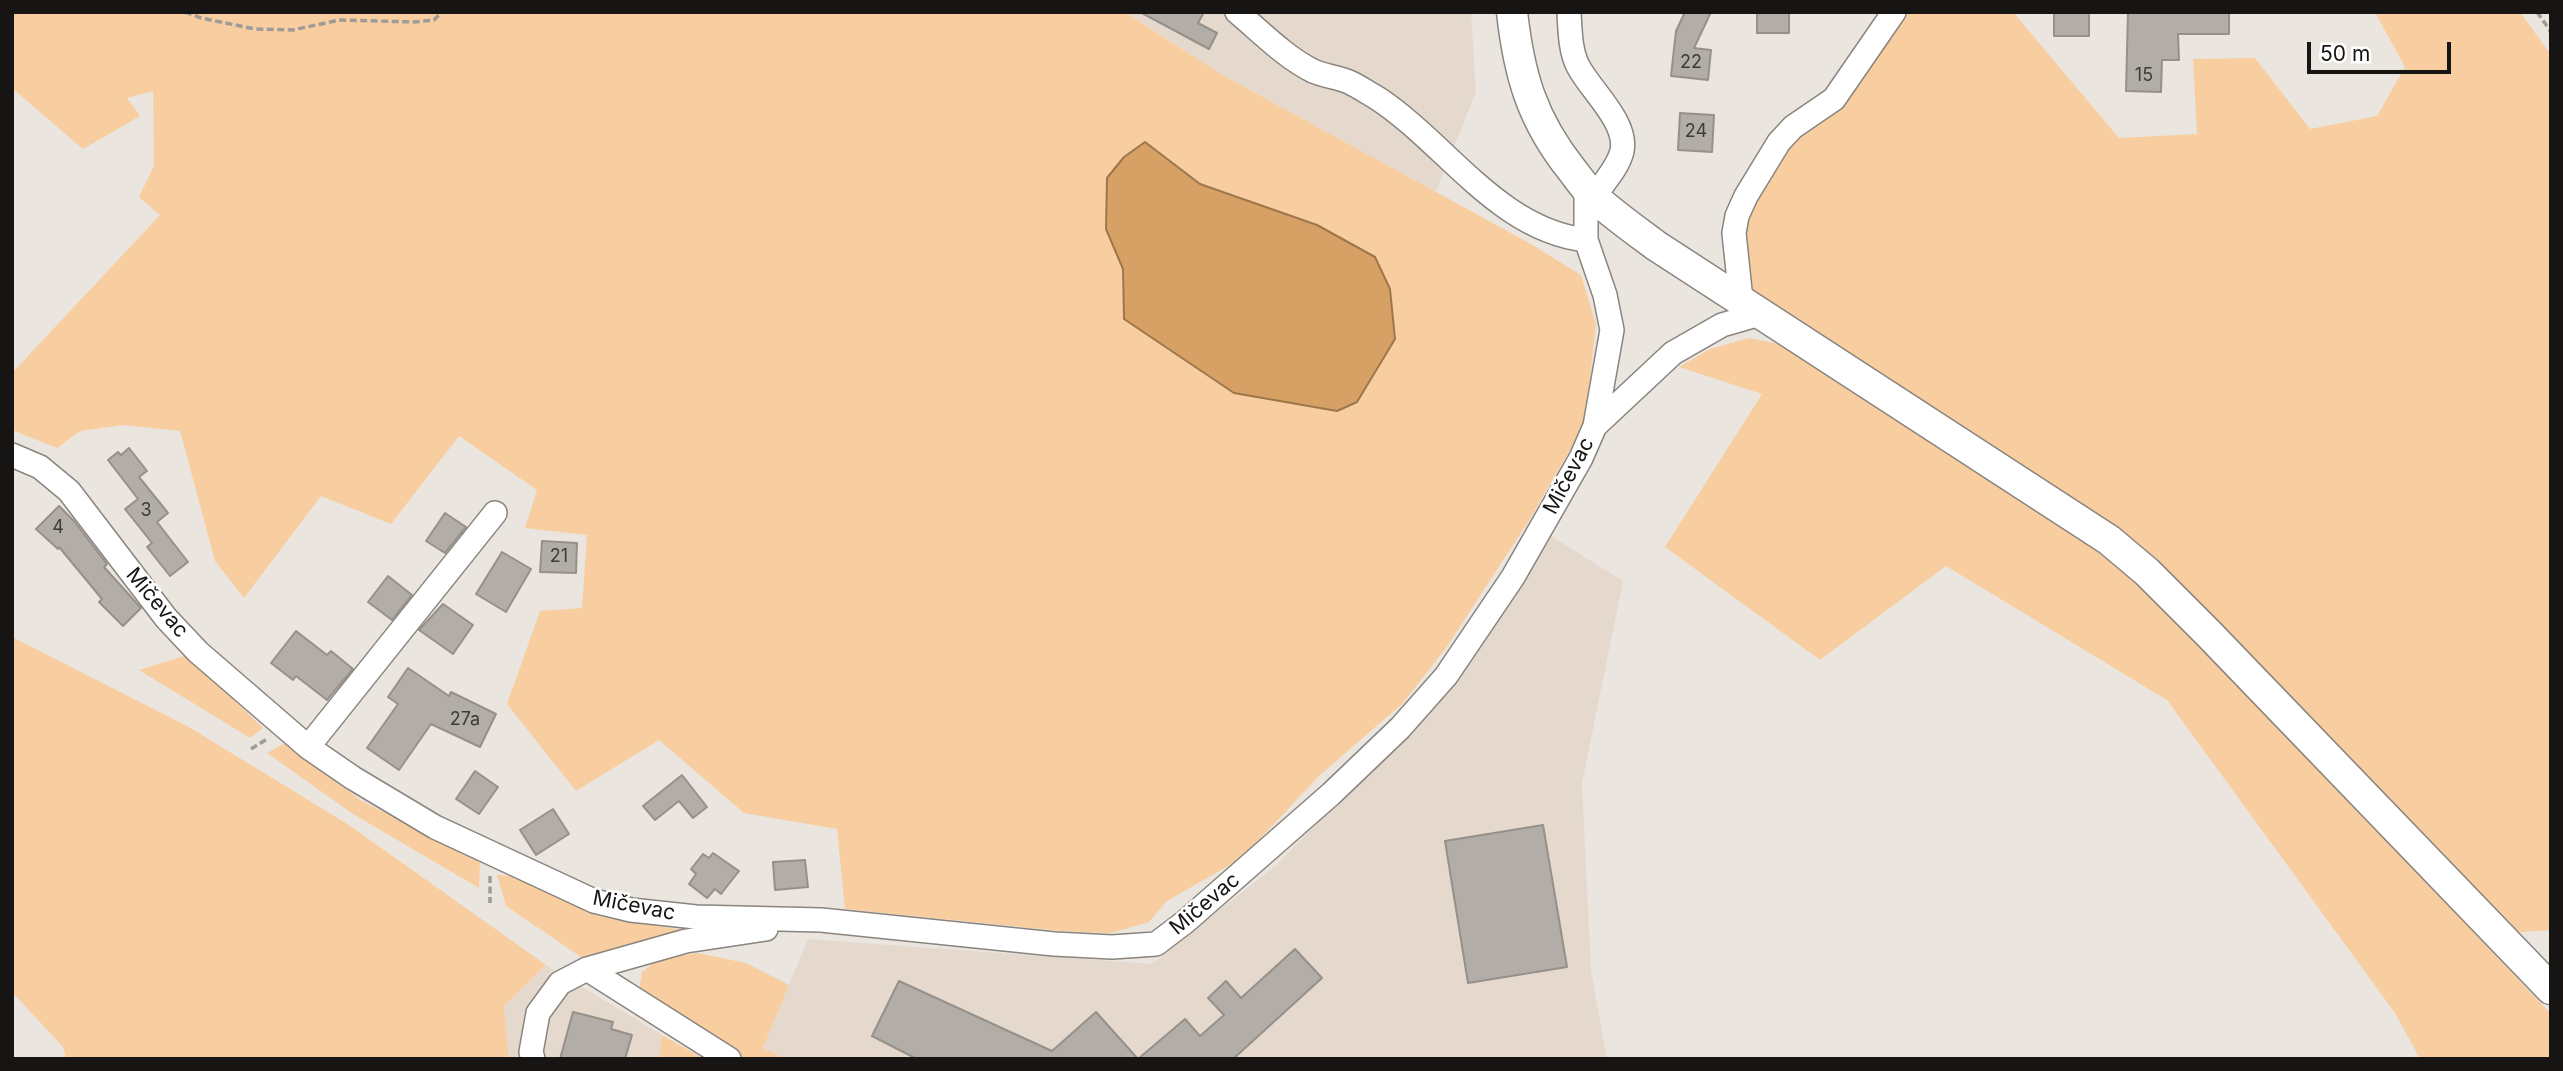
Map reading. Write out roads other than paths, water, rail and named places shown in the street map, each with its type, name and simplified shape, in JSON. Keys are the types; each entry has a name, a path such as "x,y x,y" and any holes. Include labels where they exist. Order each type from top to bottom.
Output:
{"main road":[{"path":"1512,12 1516,45 1536,114 1550,142 1590,192 1655,245 2109,540 2208,633 2551,989"}],"street":[{"path":"1237,12 1313,71 1349,83 1378,99 1504,205 1535,226 1568,238 1586,240"},
{"path":"1569,12 1570,33 1577,64 1617,123 1623,148 1618,163 1590,192 1586,240 1605,295 1612,330 1595,426"},
{"path":"1750,307 1734,233 1737,216 1746,196 1779,142 1793,127 1833,99 1894,12"},
{"name":"Mičevac","path":"12,455 40,467 69,491 166,618 198,652 308,747 353,778 435,827 594,901 631,910 696,917 821,920 1054,944 1112,947 1156,944 1185,922 1331,794 1400,728 1446,676 1513,577 1581,458 1595,426 1673,353 1750,307"},
{"path":"308,747 495,513"},
{"path":"533,1059 531,1052 538,1013 560,983 587,970 686,942 821,920"},
{"path":"587,970 729,1059"}]}
